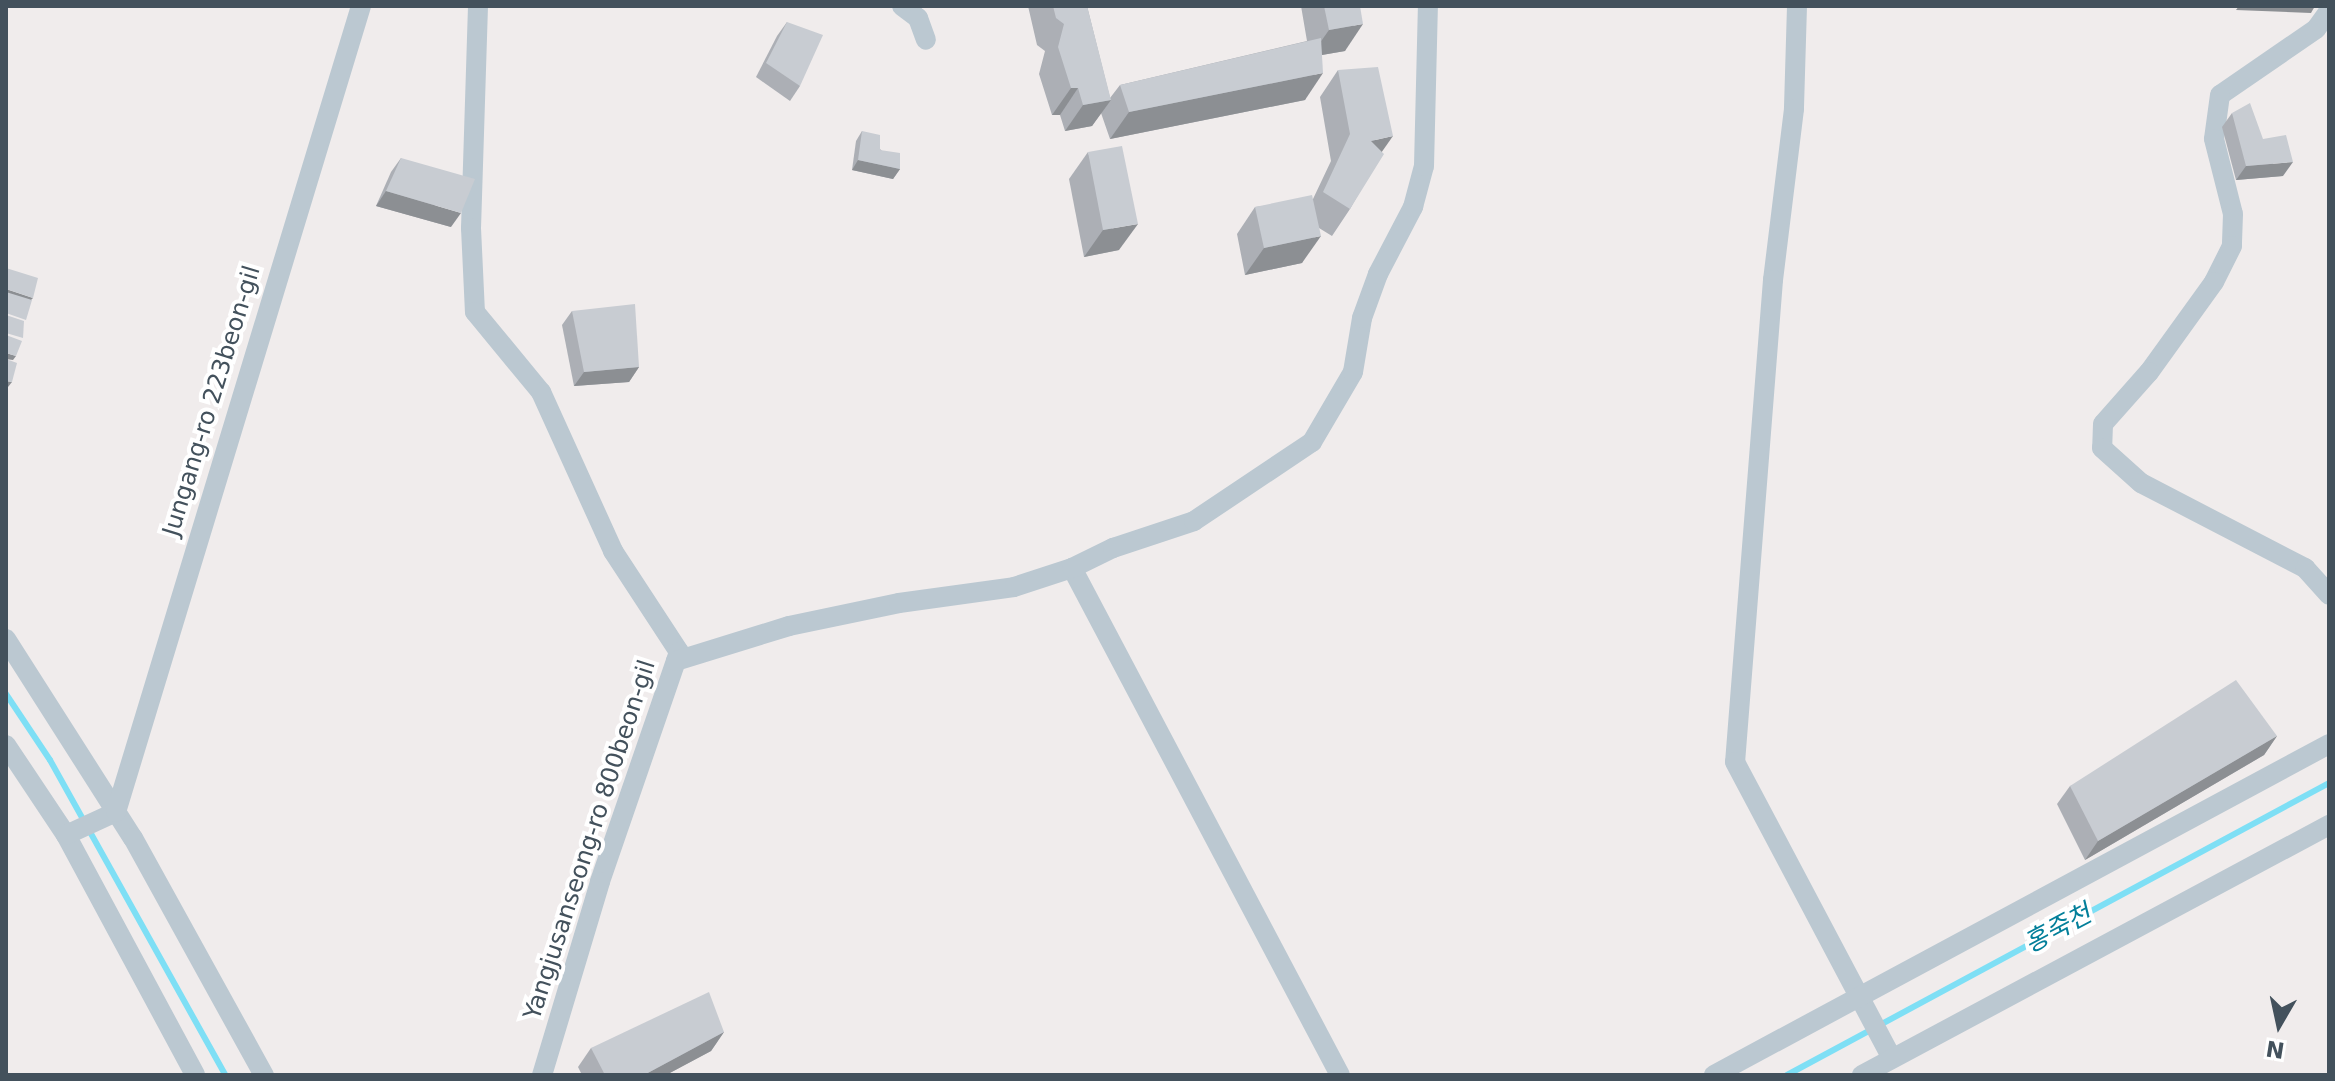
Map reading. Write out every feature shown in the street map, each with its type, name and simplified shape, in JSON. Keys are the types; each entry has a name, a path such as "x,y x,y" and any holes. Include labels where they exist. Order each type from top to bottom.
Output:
{"street":[{"name":"Jungang-ro 223beon-gil","path":"116,812 361,6"},
{"name":"Yangjusanseong-ro 800beon-gil","path":"478,6 471,228 475,312 541,392 613,551 679,652 600,882 542,1075"},
{"path":"902,6 918,18 926,40"},
{"path":"676,661 789,626 899,603 1014,587 1072,568 1113,548 1194,521 1312,442 1353,372 1367,303 1413,207 1424,166 1428,6"},
{"path":"1797,6 1794,109 1773,280 1735,762 1892,1058"},
{"path":"2329,11 2316,29 2220,95 2214,139 2233,214 2232,246 2214,282 2159,359 2103,424 2102,448 2141,483 2305,568 2329,595"},
{"path":"1072,568 1340,1075"},
{"path":"6,639 116,812 264,1075"},
{"path":"1714,1075 1858,994 2329,744"},
{"path":"6,745 66,835 195,1075"},
{"path":"66,835 116,812"},
{"path":"1862,1075 2329,825"}],"building":[{"path":"1053,6 1087,6 1111,100 1083,105 1078,88 1071,88 1058,47 1064,24 1056,18"},
{"path":"1324,6 1360,6 1363,24 1329,30"},
{"path":"787,22 823,35 800,86 766,63"},
{"path":"1321,38 1323,73 1129,112 1120,85"},
{"path":"1378,67 1393,136 1371,141 1384,154 1350,209 1323,192 1350,134 1338,70"},
{"path":"2250,103 2263,139 2286,135 2293,162 2246,166 2232,113"},
{"path":"862,131 880,135 880,150 900,153 900,169 858,160"},
{"path":"1122,146 1138,224 1103,230 1088,152"},
{"path":"401,158 475,179 461,213 386,191"},
{"path":"1312,195 1321,236 1264,248 1255,207"},
{"path":"6,268 38,278 33,298 6,289"},
{"path":"6,292 32,300 26,320 6,313"},
{"path":"635,304 639,367 584,372 572,311"},
{"path":"6,315 24,321 23,338 6,333"},
{"path":"6,335 22,341 16,356 6,353"},
{"path":"6,359 17,363 12,382 6,381"},
{"path":"2236,680 2277,736 2098,841 2070,786"},
{"path":"709,992 724,1032 644,1075 605,1075 591,1048"}],"waterway":[{"path":"6,694 50,760 225,1075"},
{"name":"홍죽천","path":"1787,1075 2329,783"}]}
